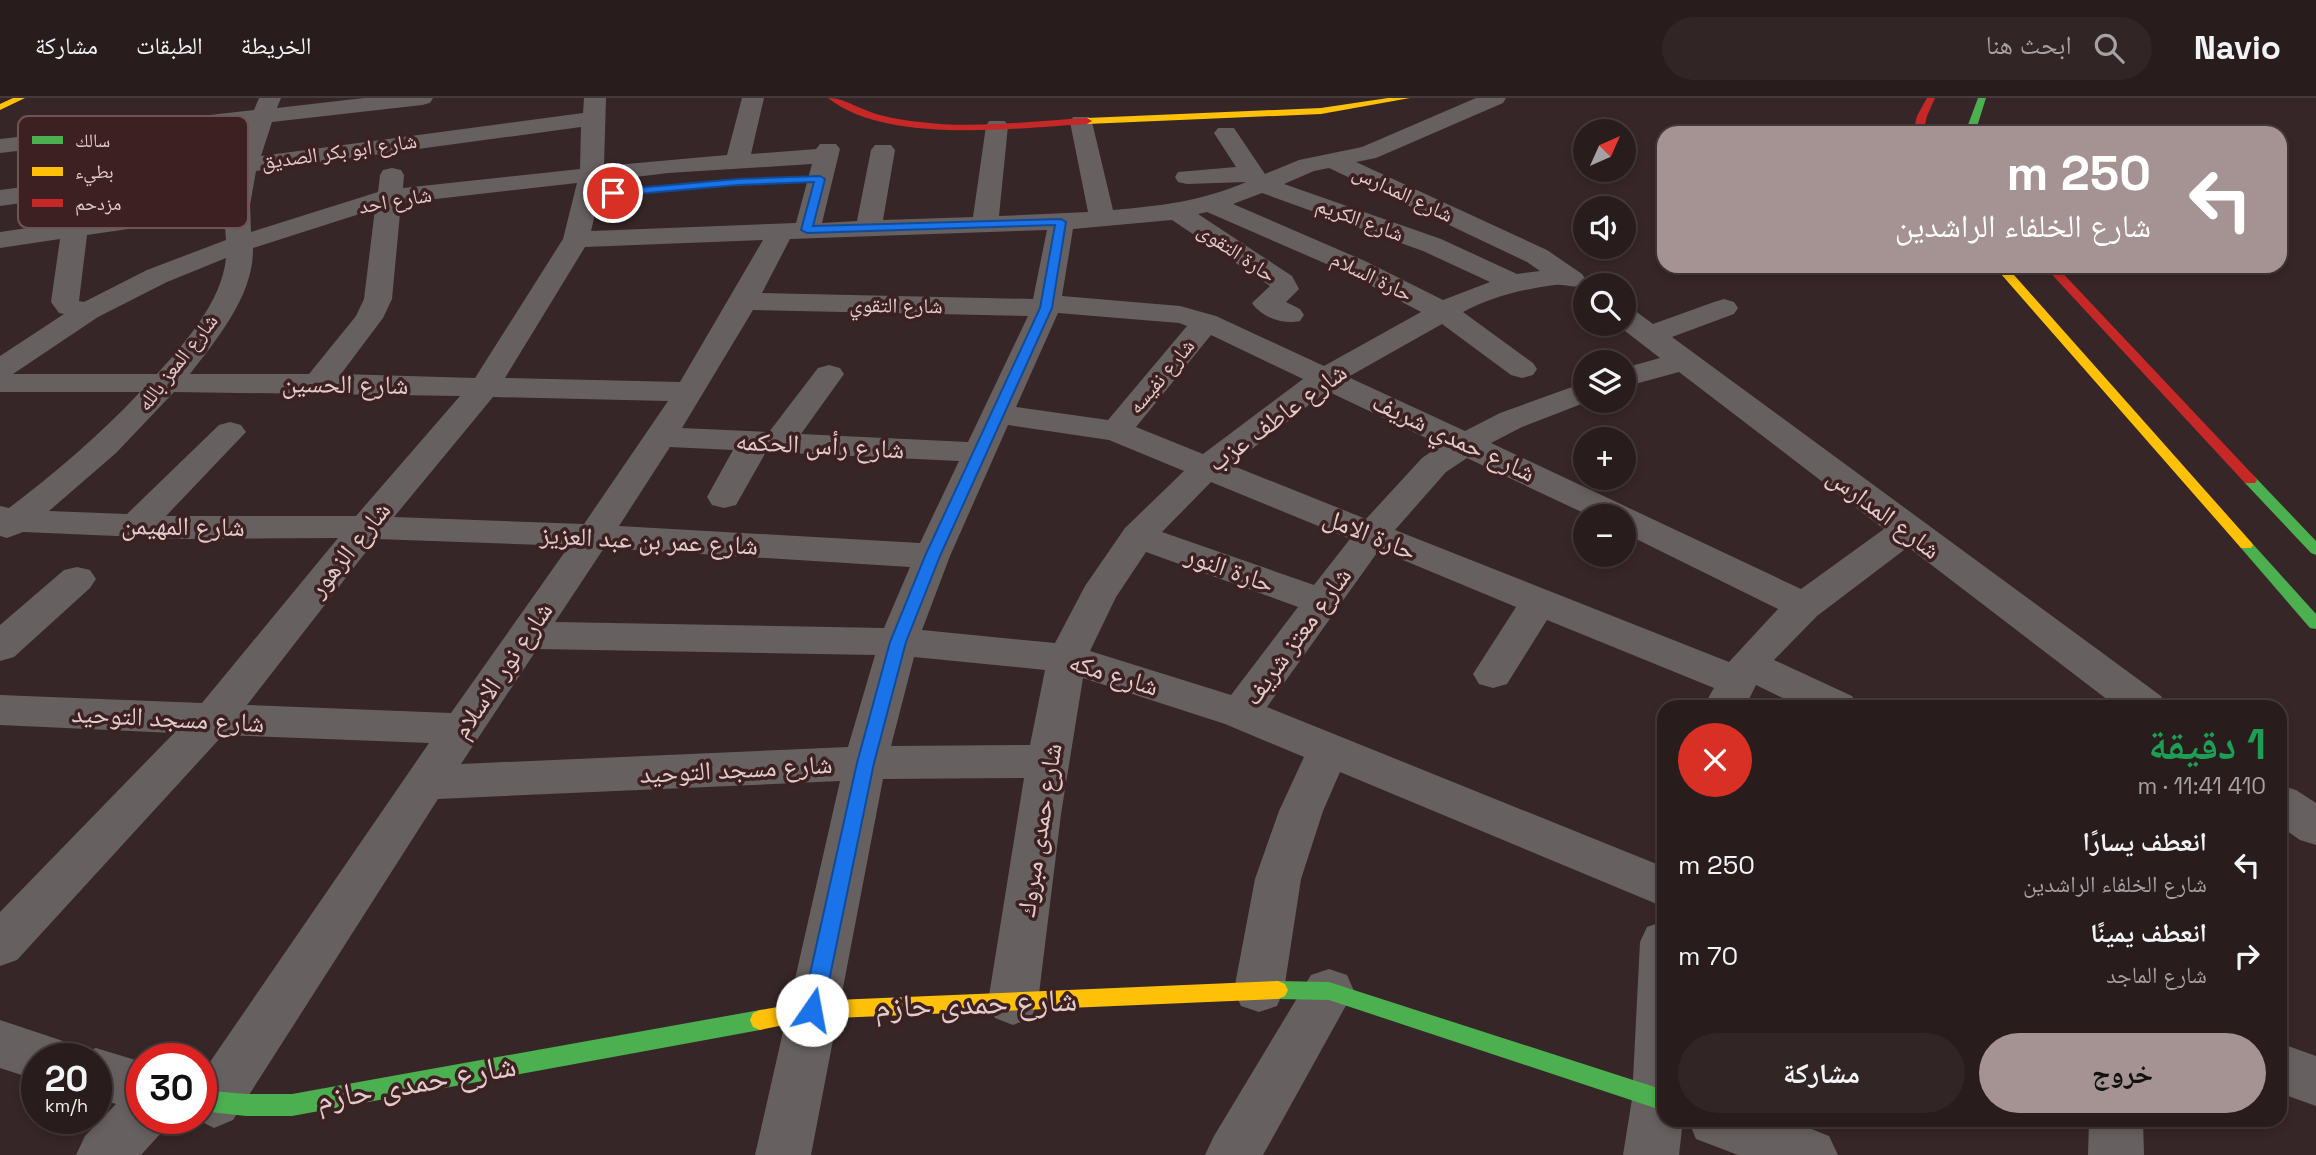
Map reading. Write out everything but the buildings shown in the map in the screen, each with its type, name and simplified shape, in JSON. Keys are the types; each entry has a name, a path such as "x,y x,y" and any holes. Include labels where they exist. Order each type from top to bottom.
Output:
{"street":[{"path":"0,107 21,98"},
{"path":"737,161 753,98"},
{"path":"832,98 869,116 943,127 1321,111 1406,98"},
{"path":"1187,177 1256,178 1329,159 1368,153 1495,98"},
{"path":"1920,126 1931,98"},
{"path":"1972,126 1982,98"},
{"path":"230,116 267,107 412,99 397,143 378,299 369,318 318,383"},
{"name":"شارع المعز بالله","path":"248,163 267,107"},
{"path":"137,116 141,109"},
{"path":"1081,122 1102,219"},
{"path":"985,225 997,126"},
{"path":"1226,133 1256,178"},
{"name":"شارع ابو بكر الصديق","path":"248,163 397,143 596,147"},
{"path":"0,146 18,144"},
{"path":"596,147 738,182 825,161"},
{"name":"شارع احد","path":"0,369 88,312 157,276 239,244 389,197 596,147 737,161 825,161"},
{"name":"شارع الزهور","path":"0,945 212,720 366,527 485,386 576,239 596,147"},
{"path":"869,228 883,150"},
{"name":"شارع المدارس","path":"1329,159 1537,256 1573,281"},
{"name":"شارع نور الاسلام","path":"217,1088 690,392 745,302 794,230 825,161"},
{"path":"576,239 1102,219 1177,212 1210,204 1256,178"},
{"name":"شارع الكريم","path":"1256,178 1432,245 1514,282"},
{"name":"شارع ابو بكر الصديق","path":"0,198 18,195"},
{"name":"حارة السلام","path":"1210,204 1349,263 1442,311 1522,369"},
{"name":"حارة التقوى","path":"1177,212 1282,282 1285,289 1266,303 1290,315"},
{"path":"783,1155 866,763 898,642 932,556 1046,306 1061,222"},
{"path":"0,240 82,228"},
{"name":"شارع المعز بالله","path":"5,524 83,465 165,383 203,335 227,296 238,271 238,228"},
{"path":"75,229 65,302 69,307 88,312"},
{"path":"2006,273 2316,624"},
{"path":"2056,273 2316,550"},
{"name":"شارع عاطف عزب","path":"1067,658 1098,595 1138,536 1207,467 1326,377 1442,311 1476,295 1514,282 1573,282"},
{"path":"2023,293 2074,293"},
{"name":"شارع التقوي","path":"745,302 1046,306"},
{"name":"شارع حمدي شريف","path":"1046,306 1180,315 1206,322 1593,504"},
{"path":"1638,326 1724,308"},
{"name":"شارع نفيسه","path":"1116,431 1206,322"},
{"name":"شارع المدارس","path":"1638,326 2129,700"},
{"path":"1636,374 1682,361"},
{"path":"724,497 767,442 829,374"},
{"name":"شارع الحسين","path":"0,383 318,383 690,392"},
{"name":"شارع معتز شريف","path":"1240,713 1372,534 1434,465 1467,443 1542,407 1573,396"},
{"name":"حارة الامل","path":"997,414 1116,431 1736,684 1806,700"},
{"path":"136,526 230,432"},
{"name":"شارع رأس الحكمه","path":"660,437 980,452"},
{"name":"شارع المهيمن","path":"5,524 366,527"},
{"path":"1636,525 1802,605"},
{"name":"شارع عمر بن عبد العزيز","path":"366,527 594,536 932,556"},
{"path":"1736,684 1802,605 1906,530"},
{"name":"حارة النور","path":"1138,536 1322,602"},
{"path":"0,647 77,579"},
{"path":"1493,674 1539,602"},
{"name":"شارع مكه","path":"526,635 898,642 1067,658 1240,713 1657,884"},
{"name":"شارع حمدى مبروك","path":"1013,1002 1039,814 1067,658"},
{"name":"شارع مسجد التوحيد","path":"0,710 461,729"},
{"path":"1259,990 1278,879 1301,811 1329,750"},
{"name":"شارع مسجد التوحيد","path":"425,783 866,763 1049,761"},
{"path":"2287,807 2316,827"},
{"name":"شارع حمدى حازم","path":"217,1101 292,1105 812,1010 1259,990 1329,991 1657,1098"},
{"path":"1233,1155 1329,991"},
{"path":"0,1044 21,1051"},
{"path":"2287,1071 2316,1081"},
{"path":"1651,1155 1657,1125"},
{"path":"1734,1127 1810,1155"},
{"path":"2116,1127 2116,1155"},
{"path":"104,1155 126,1132"}],"traffic: fast":[{"path":"1972,126 1982,98"},
{"path":"2250,480 2316,550"},
{"path":"2246,545 2316,624"},
{"path":"1278,990 1329,991 1657,1099"},
{"path":"217,1102 292,1105 760,1020"}],"traffic: slow":[{"path":"0,107 21,98"},
{"path":"1087,121 1321,111 1406,98"},
{"path":"2006,273 2246,545"},
{"path":"760,1020 812,1010 1278,990"}],"traffic: jam":[{"path":"832,98 860,112 891,121 923,125 990,127 1087,121"},
{"path":"1920,126 1931,98"},
{"path":"2057,273 2250,480"}],"route":[{"path":"613,193 738,182 820,179 807,230 1061,222 1046,308 932,556 898,642 866,763 812,1010"}]}
